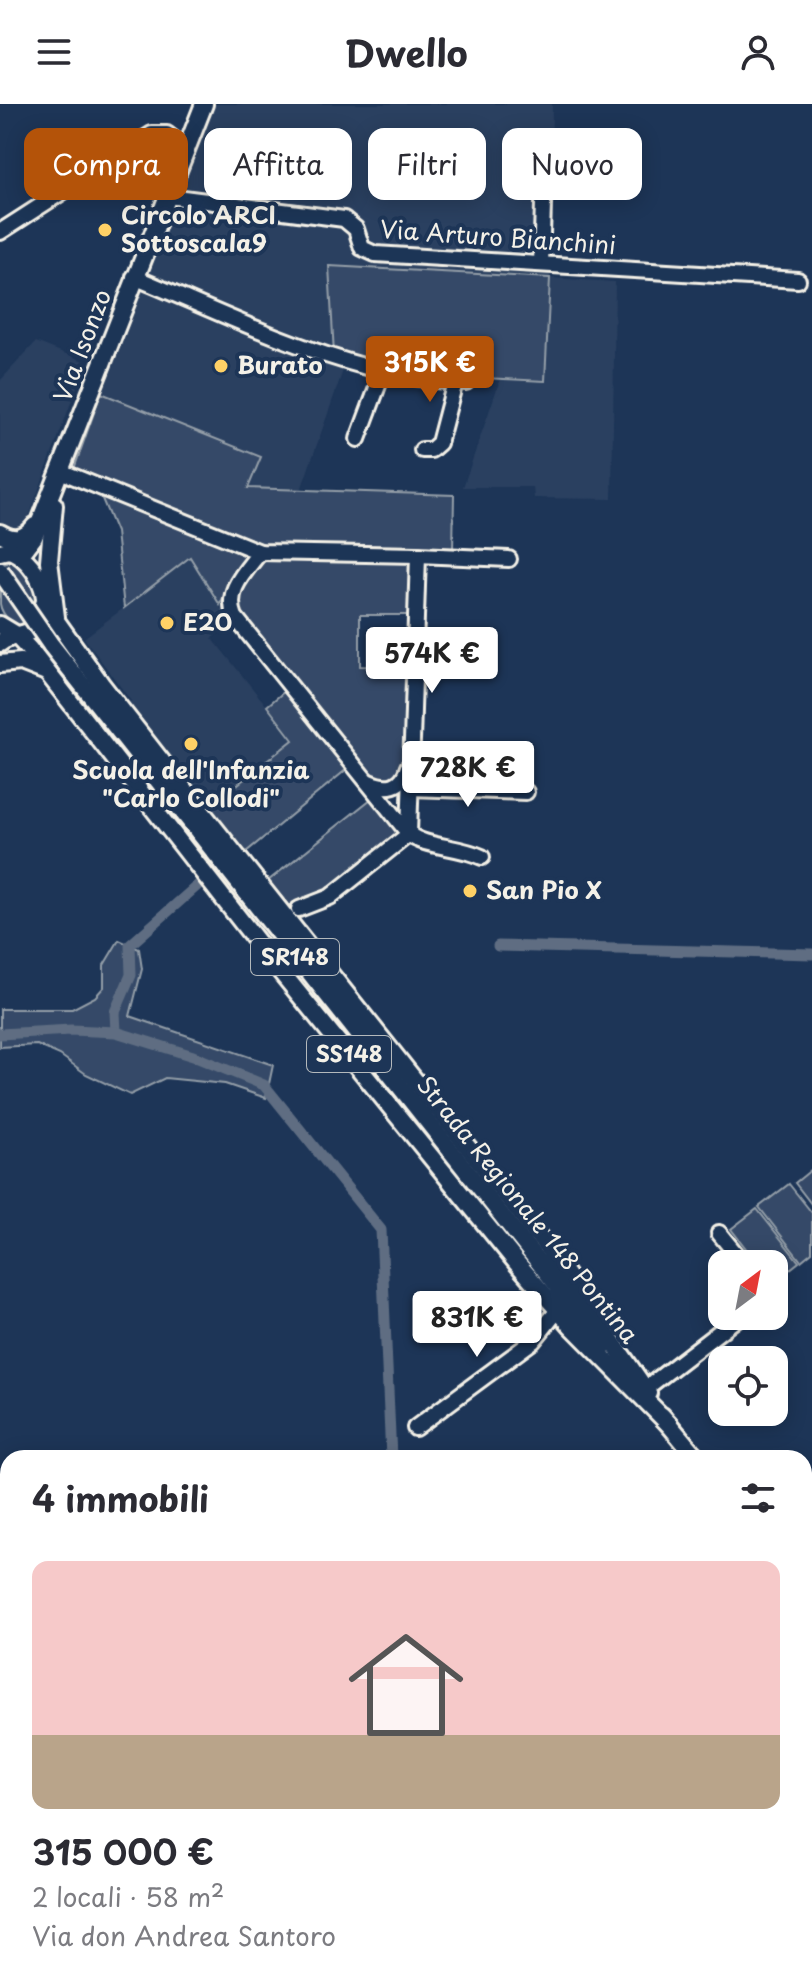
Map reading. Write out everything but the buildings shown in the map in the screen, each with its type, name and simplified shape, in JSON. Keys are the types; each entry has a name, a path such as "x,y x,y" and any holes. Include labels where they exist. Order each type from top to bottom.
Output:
{"main road":[{"name":"Via Isonzo","path":"188,144 204,104"},
{"name":"Via Isonzo","path":"45,524 60,471 166,200"},
{"path":"5,545 10,539 19,539 45,524"},
{"path":"5,545 29,545 45,524"},
{"path":"36,573 45,524"},
{"path":"45,524 57,622"},
{"path":"5,545 27,560 36,573 44,604 101,684 291,912 546,1246 669,1424"},
{"name":"Strada Regionale 148 Pontina","path":"0,571 51,645 541,1268 690,1450"},
{"path":"0,625 8,639 31,631 39,624 44,604"},
{"name":"SS148","path":"8,639 44,671 490,1231 558,1310 669,1424"},
{"path":"0,664 21,662 44,671"}],"street":[{"name":"Via Arturo Bianchini","path":"188,199 344,219 354,225 360,245 371,253 798,280"},
{"path":"0,232 50,200"},
{"path":"541,264 543,200"},
{"path":"134,277 314,350 383,372 415,379 460,382 439,443 434,449 422,450"},
{"path":"358,439 383,372"},
{"path":"60,471 260,552 509,559"},
{"path":"260,552 233,592 231,603 235,617 249,637 409,834 420,842 456,847 482,857"},
{"path":"291,912 330,897 409,834 418,555"},
{"path":"368,782 383,787 398,784 406,774 412,750"},
{"path":"411,788 526,792"},
{"path":"719,1233 733,1250"},
{"path":"415,1428 533,1341 558,1310"},
{"path":"645,1389 722,1330"}],"shaded area":[{"path":"211,104 552,104 552,128 502,128 502,200 551,200 550,278 615,282 612,499 534,498 533,487 463,487 500,380 545,381 347,359 301,490 247,488 260,457 101,393 174,200 188,200 188,164"},
{"path":"329,266 550,278 545,381 422,375 334,354"},
{"path":"36,342 86,362 28,519 18,529 6,528 0,522 0,381"},
{"path":"101,393 261,457 248,488 454,495 453,551 259,547 74,469"},
{"path":"100,494 244,551 246,562 228,585 220,605 190,557 124,608 116,532"},
{"path":"191,557 230,623 212,638 294,740 208,808 126,706 131,701 84,638"},
{"path":"272,558 405,559 414,567 411,615 360,615 360,666 411,667 406,764 401,774 389,782 370,777 239,611 238,592 261,563"},
{"path":"10,561 22,568 34,592 32,615 27,623 19,625 9,620 0,604 0,566"},
{"path":"285,691 347,769 246,852 208,808 293,740 267,706"},
{"path":"371,799 401,836 329,891 289,906 268,881"},
{"path":"119,940 139,949 142,969 130,1016 273,1065 266,1098 225,1084 165,1078 130,1095 37,1045 0,1047 0,1009 72,1009 95,997 104,987 104,965"},
{"path":"812,1169 812,1205 795,1183"},
{"path":"789,1184 812,1213 812,1252 801,1261 759,1207"},
{"path":"757,1209 799,1262 788,1271 788,1250 747,1250 731,1229"}],"waterway":[{"path":"116,1032 115,1012 131,975 130,945 198,885"},
{"path":"498,946 812,954"},
{"path":"0,1034 71,1030 116,1032 193,1056 264,1085 381,1230 391,1450"}],"place":[{"name":"Circolo ARCI Sottoscala9","path":"105,230"},
{"name":"Burato","path":"221,366"},
{"name":"E20","path":"167,623"},
{"name":"Scuola dell'Infanzia \"Carlo Collodi\"","path":"191,744"},
{"name":"San Pio X","path":"470,891"}]}
